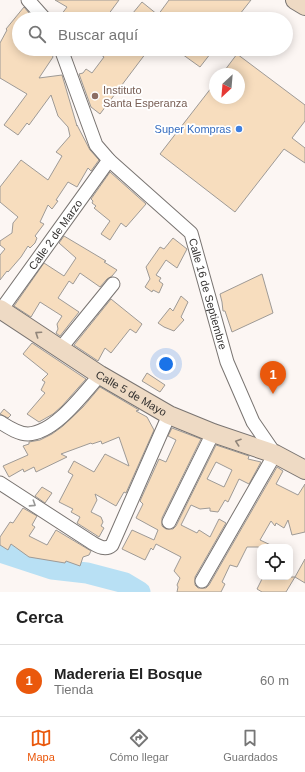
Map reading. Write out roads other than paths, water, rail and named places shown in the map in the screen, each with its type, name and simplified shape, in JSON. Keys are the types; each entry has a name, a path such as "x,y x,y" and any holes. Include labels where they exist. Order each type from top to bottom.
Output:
{"street":[{"path":"28,0 39,12"},
{"path":"295,0 305,6"},
{"name":"Calle 16 de Septiembre","path":"63,56 96,145 109,160 191,233 227,362 253,422 275,454"},
{"name":"Calle 2 de Marzo","path":"2,314 109,160"},
{"path":"60,349 113,284"},
{"name":"Calle 5 de Mayo","path":"2,314 60,349 100,376 169,415 213,433 275,454 305,470"},
{"path":"0,422 17,431 27,434 45,429 62,417 100,376"},
{"path":"0,483 91,542 106,548 112,545 169,415"},
{"path":"169,522 213,433"},
{"path":"202,581 275,454"}],"waterway":[{"path":"0,552 52,569 87,573 125,583 140,592"}],"place":[{"name":"Instituto Santa Esperanza","path":"95,96"},
{"name":"Super Kompras","path":"239,129"},
{"name":"Madereria El Bosque","path":"273,394"}]}
